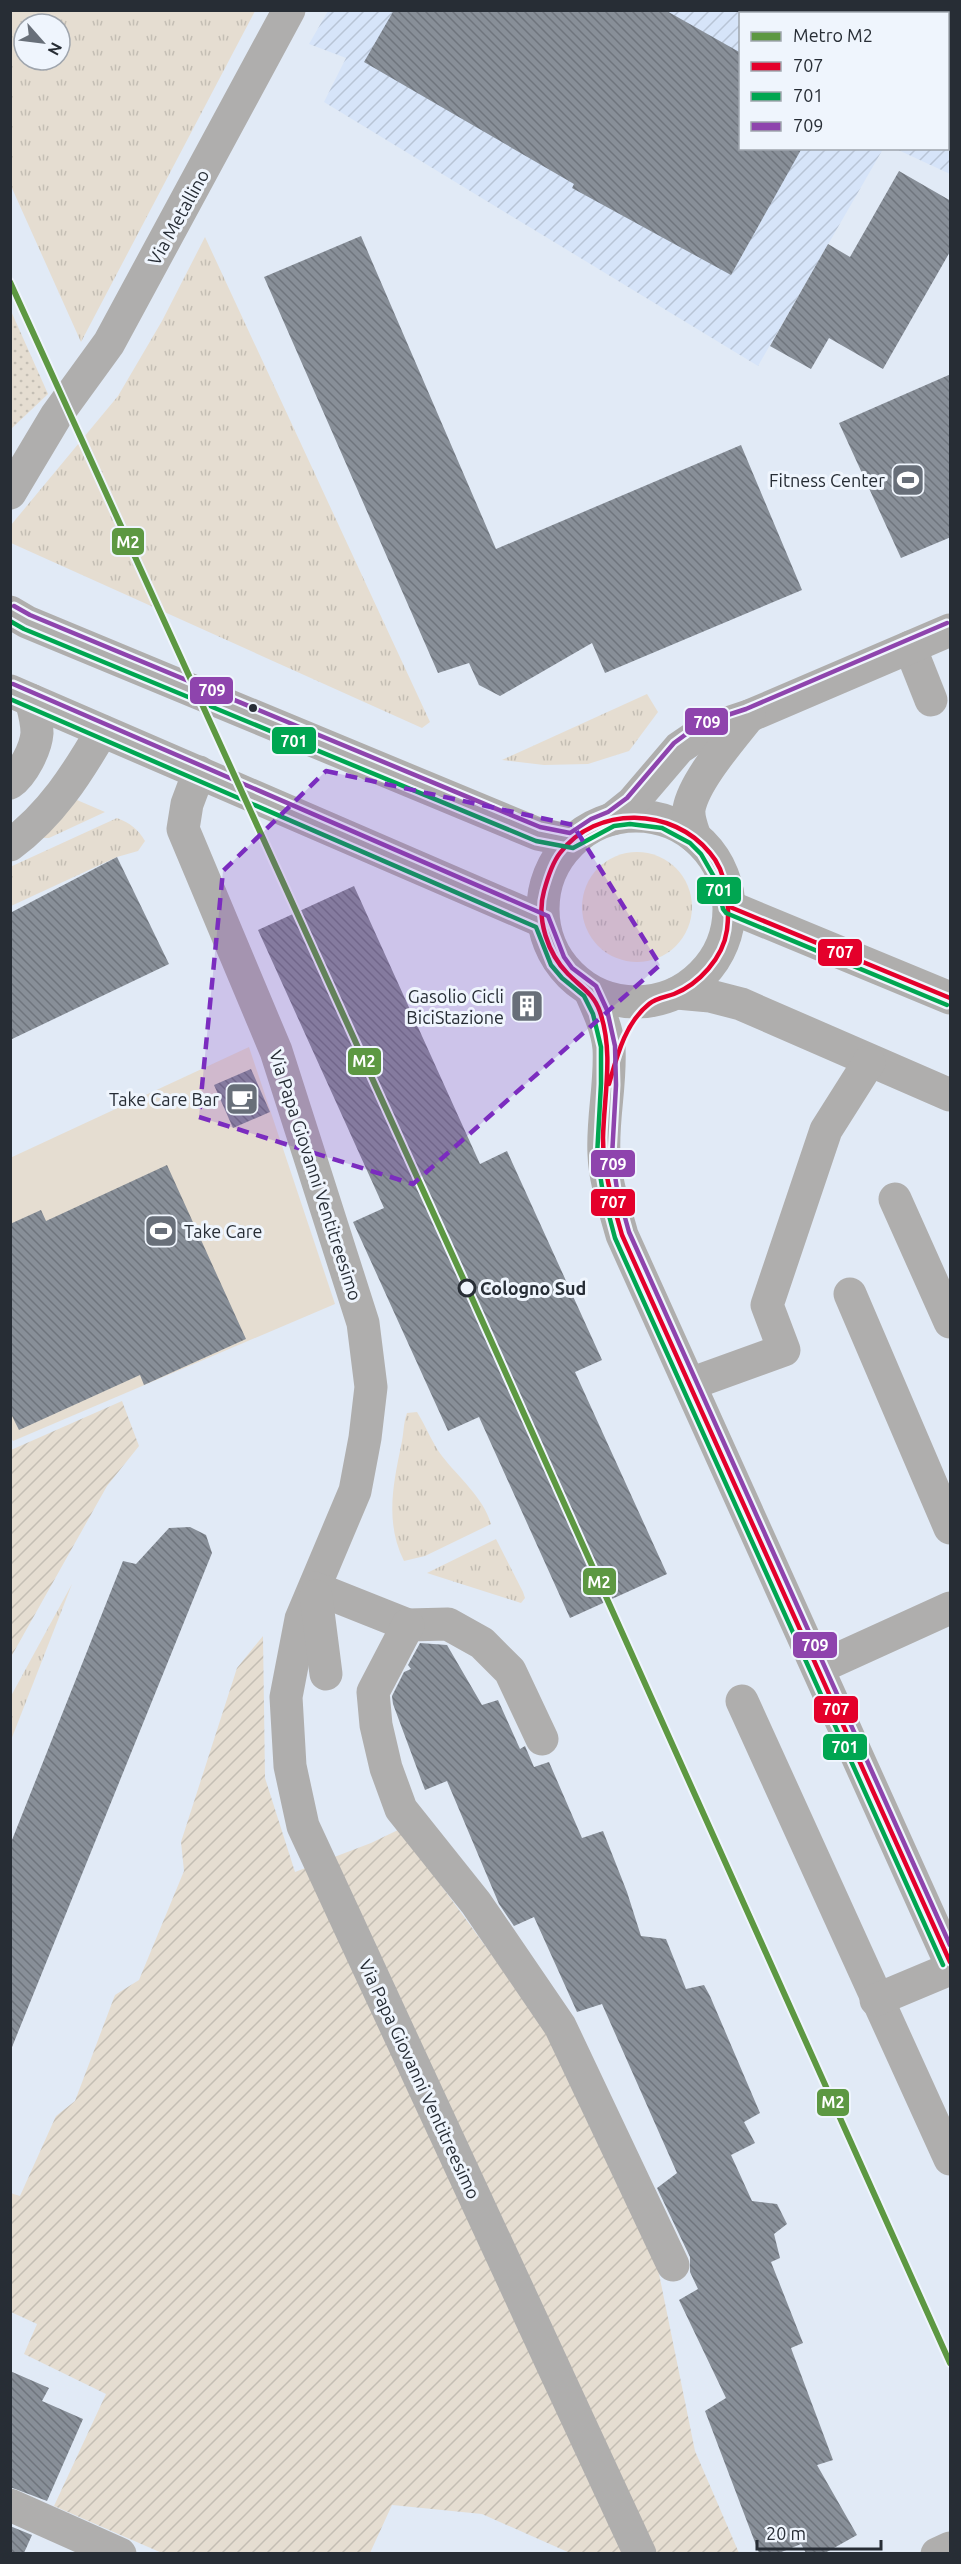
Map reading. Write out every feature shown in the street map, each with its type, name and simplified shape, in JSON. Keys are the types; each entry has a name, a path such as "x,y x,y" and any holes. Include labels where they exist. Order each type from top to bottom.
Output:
{"street":[{"name":"Via Metallino","path":"10,493 56,416 109,343 289,10"},
{"name":"Via Metallino","path":"10,460 56,416"},
{"path":"10,612 27,622 538,834 572,841"},
{"path":"612,819 632,803 679,748 704,731 748,716 951,630"},
{"path":"910,647 931,700"},
{"path":"21,696 542,921"},
{"path":"10,783 25,766 37,736 36,718 21,696"},
{"path":"695,837 689,818 693,798 713,762 748,716"},
{"path":"10,845 49,812 102,731"},
{"name":"Via Papa Giovanni Ventitreesimo","path":"199,772 187,804 183,829 276,1051 363,1323 371,1387 365,1438 355,1491 301,1619 286,1697 290,1766 303,1826 639,2553"},
{"path":"609,1084 620,1046 636,1018 664,998 703,974 712,962 726,932 729,907 724,879 715,860 695,837 682,828 653,817 627,816 594,825 572,841 552,867 546,884 542,921 557,961 567,973 590,991 619,1001 664,998 710,996 741,1004 869,1062 951,1095"},
{"path":"729,907 772,927 951,998"},
{"path":"590,991 600,1012 609,1046 604,1156 610,1191 622,1235 818,1668 947,1942"},
{"path":"690,1384 783,1350 766,1305 826,1131 869,1062"},
{"path":"895,1198 951,1322"},
{"path":"850,1294 951,1528"},
{"path":"315,1588 408,1625 448,1624 482,1643 510,1671 542,1739"},
{"name":"Via Papa Giovanni Ventitreesimo","path":"315,1588 318,1627 326,1674"},
{"path":"818,1668 951,1608"},
{"path":"408,1625 373,1692 376,1725 386,1768 401,1809 476,1903 560,2026 673,2265"},
{"path":"742,1701 876,2000 951,2159"},
{"path":"876,2000 951,1969"},
{"path":"10,2505 120,2553"},
{"path":"937,2553 951,2548"}],"highlighted area":[{"path":"326,771 573,825 660,965 413,1184 199,1117 223,871"}],"shaded area":[{"path":"328,11 950,11 950,174 898,150 949,150 949,12 739,12 739,150 882,150 758,366 324,102 346,58 309,44"}],"green space":[{"path":"10,11 255,11 81,342 11,186"},
{"path":"205,237 430,722 422,728 11,543 11,525 118,396 162,321"},
{"path":"11,311 48,394 10,429"},
{"path":"647,694 658,712 629,751 588,764 544,765 502,760"},
{"path":"77,800 105,812 49,838 40,838 56,825"},
{"path":"117,818 133,827 145,841 138,851 117,857 11,906 10,867"},
{"path":"637,852 658,856 676,868 688,886 692,907 688,928 676,946 658,958 637,962 616,958 598,946 586,928 582,907 586,886 598,868 616,856"},
{"name":"Take Care","path":"249,1047 335,1304 13,1441 10,1436 10,1158"},
{"path":"122,1401 139,1446 107,1486 11,1657 11,1450"},
{"path":"417,1412 438,1451 476,1496 491,1524 425,1556 404,1561 394,1532 393,1490 407,1413"},
{"path":"496,1539 523,1592 525,1598 521,1603 427,1573"},
{"path":"72,1584 11,1740 11,1696"},
{"path":"263,1636 265,1778 295,1872 371,1843 400,1829 565,2055 656,2259 695,2451 739,2553 570,2553 482,2514 392,2505 370,2553 162,2553 54,2506 106,2394 24,2354 37,2324 11,2312 10,2193 20,2196 56,2116 75,2101 115,1995 139,1980 184,1871 181,1842 237,1668"}],"building":[{"path":"394,10 665,10 739,52 739,150 801,150 731,275 572,188 574,184 364,62"},
{"path":"899,171 951,201 951,250 883,369 829,338 811,369 770,346 828,244 850,257"},
{"path":"361,236 496,549 741,445 802,590 605,673 592,643 500,696 479,685 469,663 438,673 264,277"},
{"name":"Fitness Center","path":"951,374 951,537 901,558 839,423"},
{"path":"117,857 169,964 10,1040 10,913"},
{"path":"354,886 480,1164 507,1151 602,1360 575,1372 667,1574 570,1618 479,1417 448,1431 353,1222 384,1208 258,930"},
{"name":"Take Care Bar","path":"251,1069 270,1112 233,1128 214,1085"},
{"path":"167,1165 246,1339 144,1385 140,1375 19,1430 10,1412 10,1224 41,1210 46,1221"},
{"path":"190,1527 206,1535 212,1553 10,2052 10,1845 123,1561 136,1564 169,1528"},
{"path":"420,1643 447,1645 482,1705 498,1700 520,1749 525,1746 534,1767 549,1762 582,1838 603,1831 627,1892 641,1936 666,1939 686,1989 704,1985 710,1996 760,2113 744,2122 755,2143 731,2155 752,2201 777,2204 787,2224 774,2234 780,2258 771,2262 803,2343 791,2348 833,2460 817,2465 857,2535 825,2553 806,2553 801,2544 779,2553 759,2553 705,2411 726,2398 679,2300 698,2289 690,2272 690,2257 657,2188 677,2173 602,2004 577,2012 534,1917 514,1926 499,1904 447,1781 425,1790 392,1696 404,1672 411,1669 408,1665"},
{"path":"10,2371 49,2388 42,2401 83,2419 47,2501 10,2487"},
{"path":"10,2526 32,2535 24,2553 10,2553"}],"metro line":[{"name":"M2","path":"10,282 467,1287 950,2363"}],"transit line":[{"name":"709","path":"14,606 30,615 540,827 570,833 591,819 608,812 627,798 674,743 700,724 746,709 947,623"},
{"name":"701","path":"10,621 24,629 536,841 573,848 614,826 630,824 662,828 690,843 701,854 717,882 726,913 947,1005"},
{"name":"709","path":"13,684 548,916 564,957 572,968 596,986 607,1010 615,1046 616,1085 612,1156 617,1189 629,1232 950,1945"},
{"name":"701","path":"10,699 536,927 551,965 562,978 584,996 593,1014 601,1047 597,1156 603,1193 615,1238 943,1965"},
{"name":"707","path":"609,1084 623,1041 634,1021 652,1002 683,990 701,977 721,950 727,930 726,890 716,861 694,838 676,827 656,820 635,818 614,820 593,826 575,837 555,861 542,902 543,924 555,957 594,1000 604,1027 607,1043 607,1074 603,1150 612,1199 622,1235 950,1962"},
{"name":"707","path":"730,907 950,998"}],"place":[{"name":"Fitness Center","path":"908,480"},
{"name":"Gasolio Cicli BiciStazione","path":"527,1006"},
{"name":"Take Care Bar","path":"242,1099"},
{"name":"Take Care","path":"161,1231"},
{"name":"Cologno Sud","path":"467,1288"}]}
